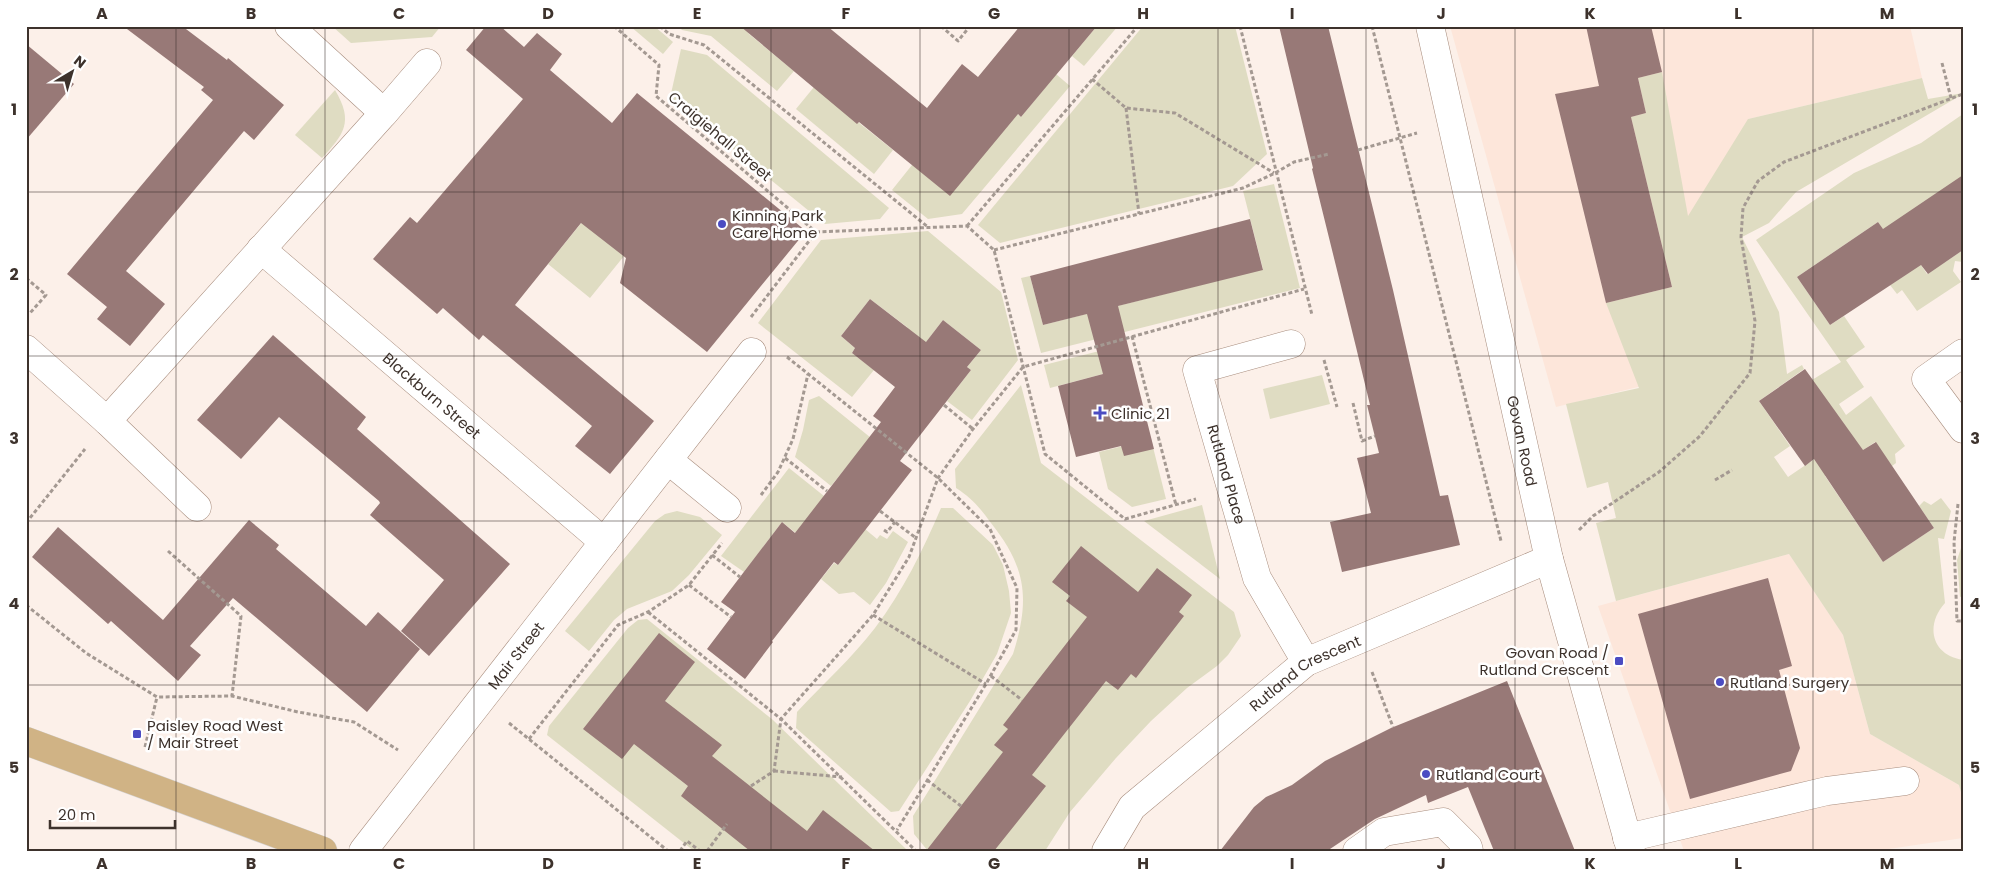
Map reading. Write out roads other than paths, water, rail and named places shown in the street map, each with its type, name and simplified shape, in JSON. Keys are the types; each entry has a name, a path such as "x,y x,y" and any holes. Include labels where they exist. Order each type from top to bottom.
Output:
{"main road":[{"path":"26,741 323,851"}],"street":[{"path":"289,26 384,113"},
{"name":"Govan Road","path":"1430,26 1549,559 1629,844"},
{"path":"107,421 427,63"},
{"name":"Blackburn Street","path":"261,249 604,542"},
{"name":"Rutland Place","path":"1291,344 1197,370 1257,578 1306,662"},
{"path":"26,349 107,421 197,507"},
{"name":"Mair Street","path":"363,851 752,352"},
{"path":"1963,353 1926,379 1963,429"},
{"path":"668,460 726,508"},
{"name":"Rutland Crescent","path":"1106,851 1132,807 1306,662 1549,559"},
{"path":"1629,844 1827,790 1906,781"},
{"path":"1357,851 1384,832 1443,822 1469,851"}],"place":[{"name":"Kinning Park Care Home","path":"722,224"},
{"name":"Clinic 21","path":"1100,413"},
{"name":"Govan Road / Rutland Crescent","path":"1619,661"},
{"name":"Rutland Surgery","path":"1720,682"},
{"name":"Paisley Road West / Mair Street","path":"137,734"},
{"name":"Rutland Court","path":"1426,774"}]}
